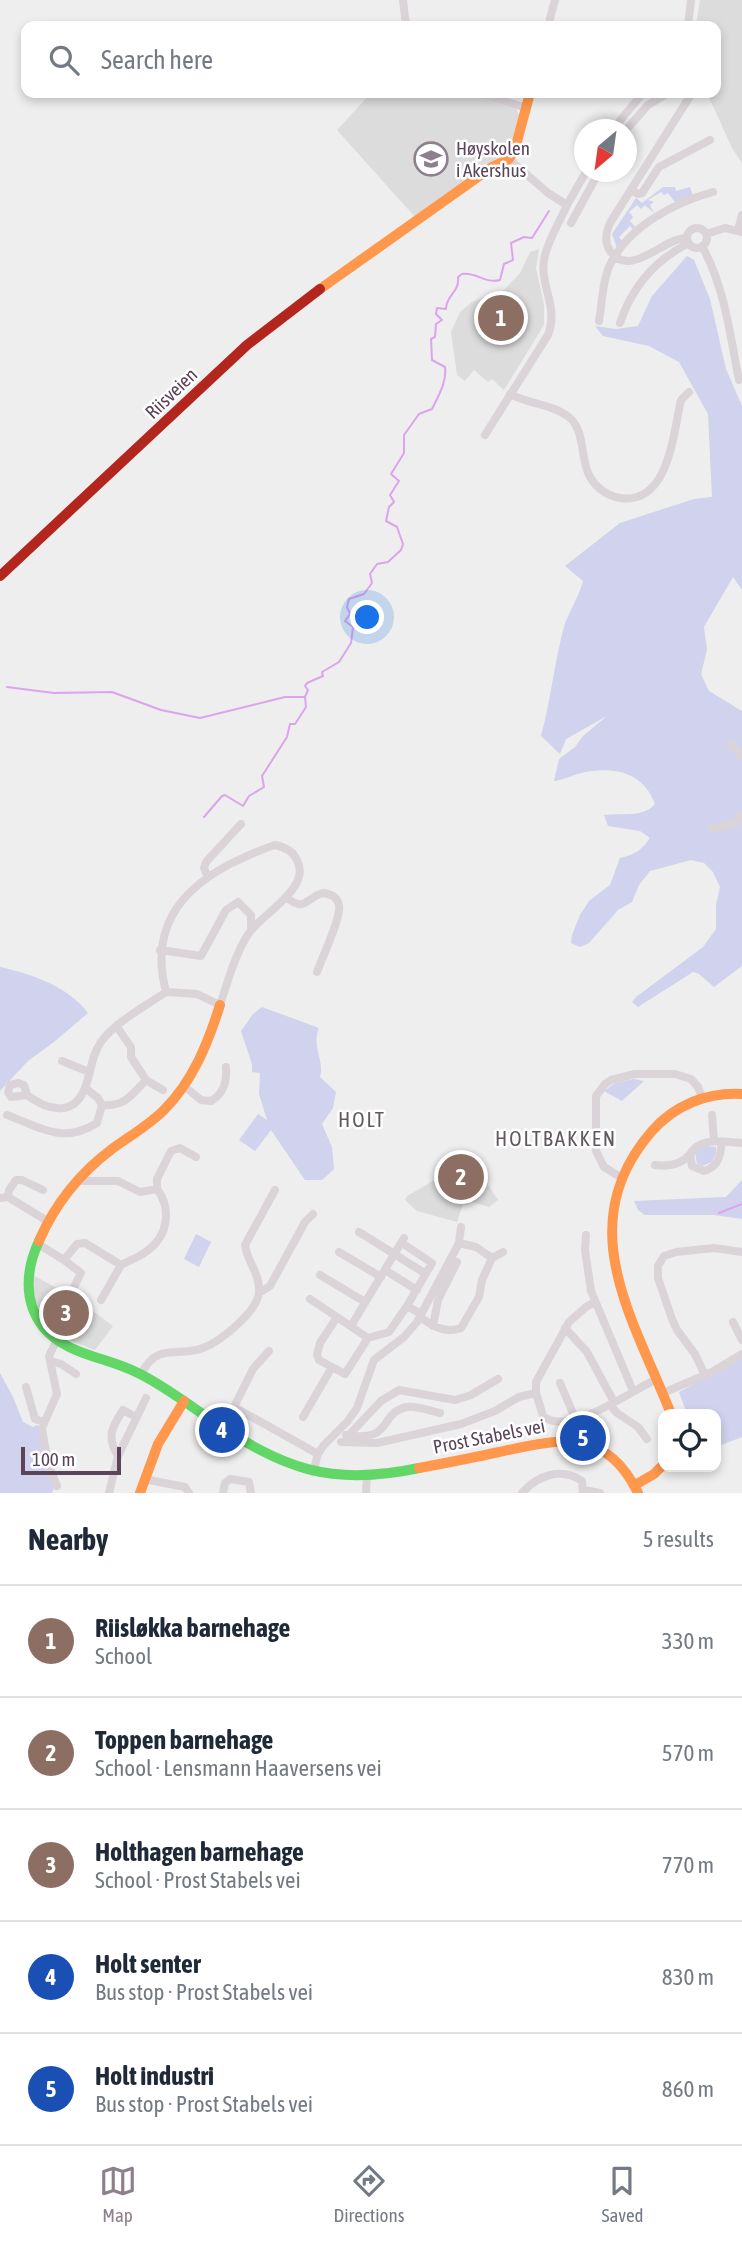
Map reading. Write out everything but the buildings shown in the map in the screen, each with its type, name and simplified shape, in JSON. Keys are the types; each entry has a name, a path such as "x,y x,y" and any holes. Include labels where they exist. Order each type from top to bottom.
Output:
{"street":[{"path":"403,0 405,21"},
{"path":"549,21 555,0"},
{"path":"689,21 691,0"},
{"path":"495,98 526,108"},
{"path":"529,98 518,142 509,159 548,193 567,205"},
{"path":"621,119 639,98"},
{"path":"636,119 648,105 660,98"},
{"path":"620,323 635,289 672,252 688,241 689,232 700,228 706,234 706,241 697,248 688,241 675,240 637,260 626,261 615,256 608,247 606,232 688,98"},
{"path":"631,190 642,193 659,167 710,140"},
{"name":"Riisveien","path":"0,576 247,345 376,248 492,167 509,159"},
{"path":"485,435 548,335 553,310 544,261 567,205 580,182"},
{"path":"571,223 594,182"},
{"path":"599,321 608,270 615,256 640,229 672,203 711,196"},
{"path":"706,234 725,228 740,231 742,215"},
{"path":"702,246 725,301 725,314 739,380"},
{"path":"516,384 531,401"},
{"path":"510,394 571,418 579,433 588,472 595,485 615,498 628,499 642,497 656,486 661,478 681,400 689,392"},
{"path":"731,744 742,756"},
{"path":"712,829 735,822 742,814"},
{"name":"Prost Stabels vei","path":"208,877 204,868 206,862 241,824"},
{"name":"Prost Stabels vei","path":"166,992 161,974 160,950 172,915 184,897 208,877 260,849 283,846 296,856 299,864 298,883 251,930 238,953 205,1050 184,1086 161,1113 101,1158 77,1181 49,1222 30,1264 27,1285 37,1319 57,1340 141,1374 259,1451 313,1472 337,1476 367,1476 409,1471 564,1440 582,1442 604,1451 621,1465 636,1489"},
{"path":"285,897 296,905 303,905 323,893 331,894 337,899 340,908 317,972"},
{"path":"160,950 201,957 226,910 238,902 251,915 251,930"},
{"path":"27,1095 45,1107 56,1109 74,1104 85,1087 94,1053 101,1041 166,992 197,994 220,1005"},
{"path":"117,1027 131,1047 131,1057 146,1080 163,1090"},
{"path":"62,1061 89,1072"},
{"path":"184,1086 201,1100 211,1101 223,1091 227,1076 226,1067"},
{"path":"622,1178 604,1167 596,1151 595,1102 600,1089 611,1080 635,1074 675,1074 691,1079 702,1097"},
{"path":"102,1105 112,1106 127,1101 146,1080"},
{"path":"7,1115 39,1129 63,1133 81,1131 97,1123 102,1105 85,1087"},
{"path":"669,1409 628,1311 617,1276 613,1221 622,1178 650,1132 676,1111 702,1097 727,1093 742,1094"},
{"path":"690,1154 692,1166 699,1170 708,1170 719,1161 712,1115"},
{"path":"655,1165 672,1166 685,1160 696,1146 718,1142 742,1143"},
{"path":"101,1300 121,1265 149,1251 160,1237 167,1211 157,1189 157,1180 171,1152 180,1148 196,1157"},
{"path":"43,1190 16,1180 4,1198 49,1222"},
{"path":"77,1181 118,1181 140,1192 157,1189"},
{"path":"141,1374 152,1359 161,1353 194,1350 210,1345 250,1312 259,1293 257,1273 246,1253 245,1245 275,1190"},
{"path":"259,1293 270,1286 300,1231 313,1214"},
{"path":"313,1472 318,1454 357,1408 374,1360 404,1337 420,1316 458,1243 461,1227"},
{"path":"359,1232 426,1273"},
{"path":"586,1235 588,1279 633,1391"},
{"path":"337,1317 317,1351 319,1360 341,1373 348,1371 368,1338 389,1332 432,1263 403,1241 351,1326"},
{"path":"64,1259 76,1244 85,1243 121,1265"},
{"path":"458,1243 476,1247 492,1258"},
{"path":"38,1244 64,1259 81,1273 73,1289"},
{"path":"705,1375 672,1319 658,1278 658,1266 664,1256 676,1252 715,1248 742,1252"},
{"path":"339,1252 417,1290"},
{"path":"407,1306 433,1326 447,1331 461,1328 477,1301 482,1280 492,1258 503,1252"},
{"path":"433,1326 438,1300 457,1262"},
{"path":"320,1275 365,1302"},
{"path":"310,1299 368,1338"},
{"path":"595,1302 565,1328 536,1382 536,1394 545,1419 554,1422 588,1416 657,1379"},
{"path":"733,1322 742,1340"},
{"path":"565,1328 587,1352 617,1413 635,1424 647,1439"},
{"path":"57,1340 50,1351 57,1394 44,1422 43,1438 57,1486"},
{"path":"269,1352 253,1369 234,1407 318,1454"},
{"path":"663,1393 705,1375 742,1354"},
{"path":"51,1362 61,1364 76,1374"},
{"path":"303,1417 332,1367"},
{"path":"348,1436 381,1401 399,1390 455,1400 471,1395 498,1379"},
{"path":"560,1383 575,1418"},
{"path":"26,1387 35,1419 44,1422"},
{"path":"341,1442 373,1443 461,1424 495,1411 519,1397 536,1394"},
{"path":"108,1493 118,1456 146,1398"},
{"path":"140,1493 162,1436 184,1401"},
{"path":"336,1433 369,1437 404,1408 440,1413"},
{"path":"118,1456 111,1444 111,1430 123,1410 136,1417"},
{"path":"380,1430 387,1440"},
{"path":"636,1489 658,1470"},
{"path":"522,1493 534,1483 556,1473 579,1478 584,1483 583,1491 600,1493"},
{"path":"366,1493 367,1476"},
{"path":"144,1479 185,1487 189,1493"},
{"path":"223,1493 225,1483 230,1479 249,1482 251,1493"}],"shaded area":[{"path":"700,0 742,0 742,163 732,148 709,98 721,98 721,21 697,21"},
{"name":"Høyskolen i Akershus","path":"366,98 482,98 516,109 520,116 511,148 486,169 415,217 337,130"},
{"path":"663,187 675,187 676,191 690,187 693,196 675,202 668,193 664,195 661,192 648,200 654,202 650,205 654,213 645,205 641,209 637,205 629,212 633,217 630,221 636,228 630,226 619,237 623,242 617,248 612,234 636,198 642,203"},
{"path":"539,249 536,268 544,305 544,325 504,390 492,379 488,382 474,370 465,381 457,375 451,332 460,312 472,302 504,290 520,273 530,252"},
{"path":"687,256 694,260 710,299 726,369 742,406 742,590 733,577 704,627 707,650 701,674 709,691 742,711 742,966 714,987 693,972 638,1007 632,1002 636,997 703,947 716,929 716,905 720,887 713,872 704,863 691,860 650,871 639,885 632,902 618,910 589,943 580,947 571,943 580,915 589,901 610,885 620,858 637,851 650,838 640,831 608,826 604,815 644,812 655,804 643,784 615,771 593,771 554,781 559,759 607,716 566,739 560,754 541,736 564,627 583,581 565,566 620,523 694,499 712,497 708,414 679,362 649,346 603,336 595,326 616,329 638,326 652,296"},
{"path":"0,967 24,973 60,988 88,1013 28,1061 0,1091"},
{"path":"262,1007 319,1028 316,1041 321,1065 320,1077 336,1092 333,1108 322,1124 332,1147 334,1169 322,1180 305,1180 271,1130 255,1151 239,1140 258,1114 267,1120 259,1094 260,1073 252,1072 241,1031 253,1014"},
{"path":"634,1079 644,1081 622,1101 604,1091 615,1083"},
{"path":"707,1146 716,1147 716,1153 712,1162 702,1166 697,1163 695,1153"},
{"path":"471,1159 498,1200 489,1207 469,1201 468,1205 463,1204 457,1222 417,1211 405,1200 407,1196"},
{"path":"742,1180 742,1219 714,1215 645,1215 638,1210 634,1201 726,1197"},
{"path":"196,1234 211,1242 199,1267 184,1259"},
{"path":"31,1274 77,1299 113,1326 95,1350 69,1340 45,1322 36,1305"},
{"path":"742,1358 742,1437 721,1445 721,1409 685,1409 679,1392"},
{"path":"0,1373 23,1422 33,1427 37,1425 44,1430 54,1470 52,1493 0,1493"}],"waterway":[{"path":"204,817 222,796 225,795 243,806 249,796 264,787 262,776 287,737 290,724 295,724 306,707 305,697 308,690 305,686 323,676 322,672 339,662 351,643 353,627 345,621 350,614 347,607 349,599 364,594 372,583 370,574 377,564 388,562 401,550 403,544 397,527 386,521 389,507 394,502 390,495 399,481 391,474 404,453 404,435 419,414 432,409 444,383 445,367 432,360 431,339 435,337 436,324 442,320 436,314 437,308 446,309 457,286 458,277 462,274 500,280 504,264 513,260 511,243 524,237 532,238 549,211"},
{"path":"7,687 54,693 112,692 161,710 200,718 285,697 304,697"},
{"path":"719,1213 742,1204"}],"traffic: fast":[{"path":"39,1241 29,1274 32,1307 43,1327 63,1344 147,1378 236,1436 285,1461 333,1474 388,1473 419,1468"}],"traffic: slow":[{"path":"320,289 492,167 509,159 515,149 529,98"},
{"path":"39,1241 53,1214 79,1179 100,1158 146,1126 174,1099 198,1061 220,1005"},
{"path":"669,1409 627,1307 617,1272 612,1237 615,1202 628,1166 661,1122 692,1102 716,1095 742,1094"},
{"path":"140,1493 158,1444 184,1401"},
{"path":"419,1468 542,1444 579,1443 596,1448 611,1457 625,1472 638,1493"},
{"path":"635,1485 658,1470"}],"traffic: jam":[{"path":"0,576 247,345 320,289"}],"place":[{"name":"Høyskolen i Akershus","path":"431,159"},
{"name":"Riisløkka barnehage","path":"501,318"},
{"name":"Toppen barnehage","path":"461,1177"},
{"name":"Holthagen barnehage","path":"66,1313"},
{"name":"Holt senter","path":"222,1430"},
{"name":"Holt industri","path":"583,1438"}],"district":[{"name":"HOLT","path":"362,1120"},
{"name":"HOLTBAKKEN","path":"556,1139"}]}
